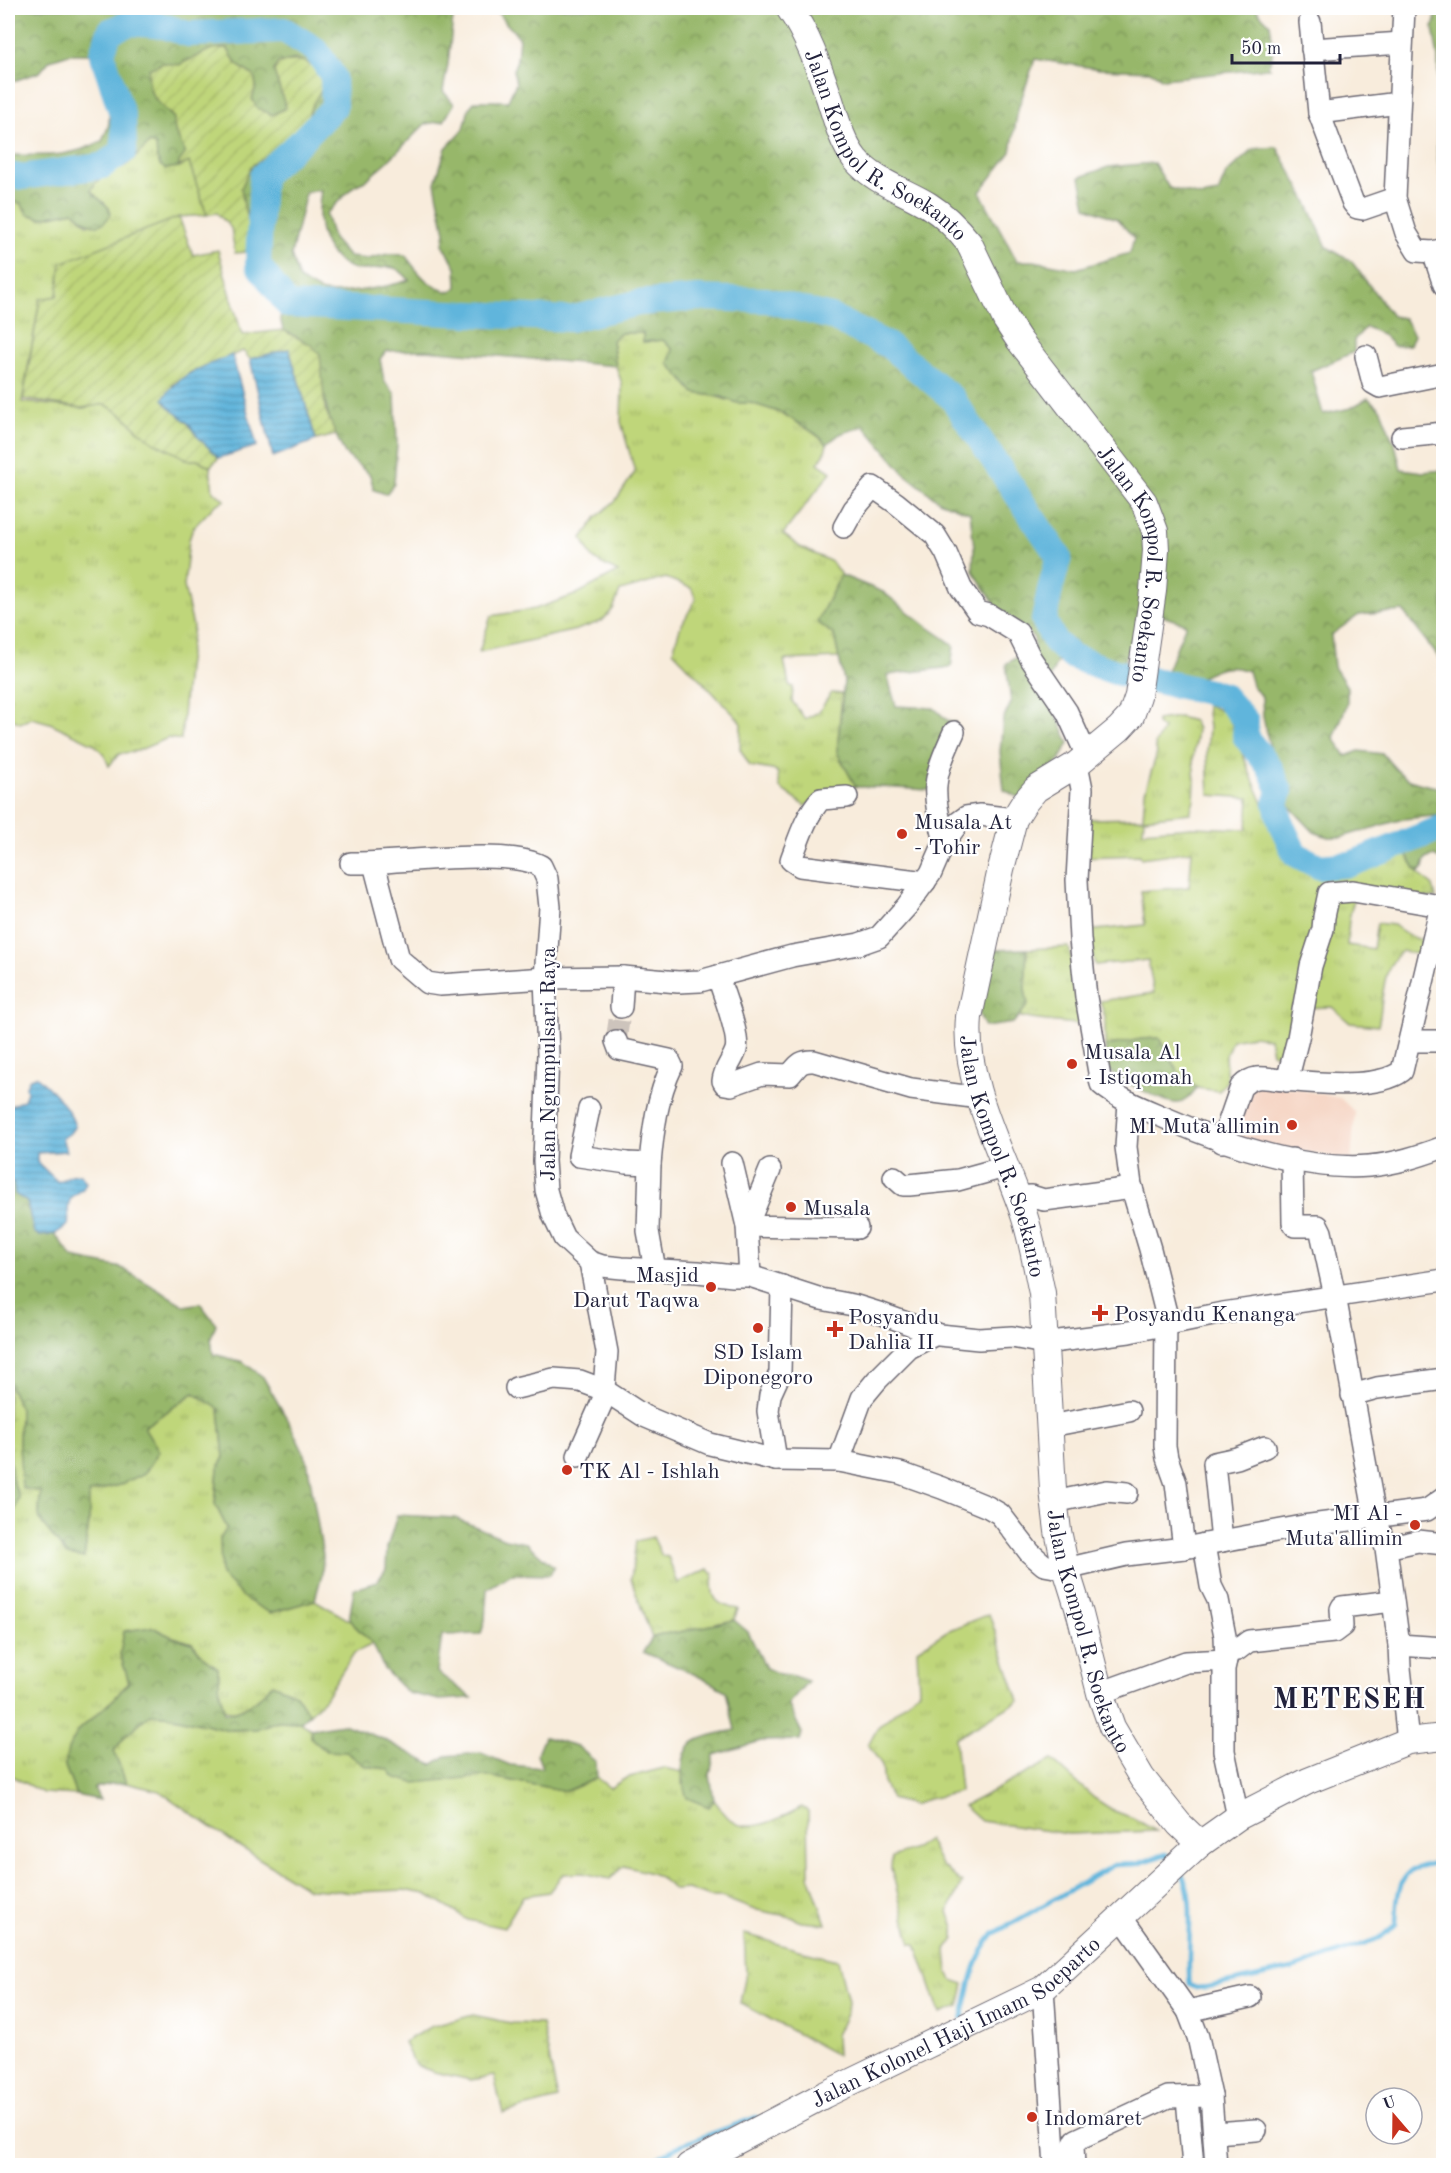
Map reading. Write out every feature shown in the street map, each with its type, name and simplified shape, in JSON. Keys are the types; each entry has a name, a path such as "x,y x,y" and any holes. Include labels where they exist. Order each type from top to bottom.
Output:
{"main road":[{"name":"Jalan Kompol R. Soekanto","path":"789,8 803,28 838,126 855,159 884,181 931,207 962,234 969,243 1006,320 1144,501 1155,531 1153,591 1138,696 1131,716 1106,741 1082,760 1036,789 1014,819 1001,869 967,1033 969,1056 980,1098 1017,1197 1031,1242 1042,1293 1054,1502 1066,1569 1100,1693 1112,1726 1142,1778 1179,1824 1200,1844"},
{"name":"Jalan Kolonel Haji Imam Soeparto","path":"689,2166 824,2095 1044,1989 1200,1844 1238,1816 1308,1781 1408,1741 1443,1737"}],"street":[{"path":"1404,8 1395,198 1411,243 1417,251 1438,250 1443,285"},
{"path":"1310,22 1319,113 1346,187 1357,208 1395,198"},
{"path":"1312,49 1402,43"},
{"path":"1319,113 1399,103"},
{"path":"1366,356 1373,383 1380,387 1443,375"},
{"path":"1402,437 1443,433"},
{"path":"844,527 854,509 873,487 896,502 935,535 946,553 961,588 978,612 989,615 1018,633 1030,659 1067,712 1082,760 1077,880 1080,939 1088,1008 1101,1084 1129,1102 1269,1160 1292,1159 1337,1165 1368,1166 1409,1160 1443,1147"},
{"path":"945,840 936,808 936,773 954,732"},
{"path":"847,797 821,799 816,804 790,860 800,867 925,882"},
{"path":"374,864 397,955 406,967 427,983 440,985 545,978 623,977 678,982 700,981 792,956 860,944 879,937 925,882 945,840 959,822 966,817 980,815 1014,819"},
{"name":"Jalan Ngumpulsari Raya","path":"351,863 500,858 526,860 541,867 547,879 550,908 545,978 548,1054 544,1161 546,1190 553,1215 564,1238 590,1262"},
{"path":"1222,1142 1241,1087 1248,1081 1258,1078 1287,1081 1354,1083 1386,1079 1402,1071 1442,906 1353,891 1329,893 1323,929 1311,966 1298,1038 1287,1081"},
{"path":"718,976 736,1035 736,1050 724,1072 725,1084 731,1085 762,1074 790,1075 799,1063 805,1061 911,1089 980,1098"},
{"path":"621,1007 623,977"},
{"path":"616,1041 619,1049 669,1060 672,1066 663,1086 653,1133 650,1164 648,1231 655,1270"},
{"path":"1410,1041 1443,1041"},
{"path":"1129,1102 1126,1147 1132,1188 1166,1313 1164,1446 1176,1483 1204,1544 1211,1586 1218,1600 1226,1656 1224,1751 1238,1816"},
{"path":"579,1156 589,1109"},
{"path":"544,1161 579,1156 650,1164"},
{"path":"1292,1159 1293,1223 1295,1226 1319,1227 1335,1296 1375,1516 1386,1548 1400,1645 1400,1668 1408,1741"},
{"path":"732,1163 747,1226 750,1276"},
{"path":"894,1177 903,1185 909,1185 958,1180 1005,1167"},
{"path":"747,1226 770,1170"},
{"path":"1017,1197 1031,1196 1046,1199 1132,1188"},
{"path":"747,1226 857,1228"},
{"path":"578,1456 603,1400 607,1352 590,1262 602,1266 750,1276 821,1299 853,1305 882,1314 936,1334 979,1339 1012,1337 1044,1343 1129,1332 1335,1296 1443,1280"},
{"path":"776,1460 768,1411 770,1395 780,1373 782,1286"},
{"path":"839,1461 862,1398 876,1380 909,1348 936,1334"},
{"path":"516,1388 554,1379 580,1381 604,1390 644,1416 710,1444 776,1460 839,1461 900,1473 988,1507 1000,1514 1030,1553 1044,1565 1066,1569 1126,1555 1303,1526 1427,1510 1443,1498"},
{"path":"1353,1395 1377,1388 1443,1379"},
{"path":"1050,1426 1129,1411"},
{"path":"1204,1544 1214,1463 1237,1458 1265,1447"},
{"path":"1054,1502 1107,1491 1127,1493"},
{"path":"1386,1548 1418,1541 1443,1544"},
{"path":"1100,1693 1186,1662 1226,1656 1249,1641 1334,1632 1342,1626 1342,1607 1393,1601"},
{"path":"1400,1645 1443,1648"},
{"path":"1122,1918 1188,2011 1202,2048 1211,2096 1216,2166"},
{"path":"1044,1989 1055,2166"},
{"path":"1188,2011 1250,1997"},
{"path":"1074,2166 1073,2146 1076,2140 1167,2097 1211,2096"},
{"path":"1187,2098 1193,2166"},
{"path":"1214,2133 1256,2130"}],"shaded area":[{"name":"MI Muta'allimin","path":"1256,1081 1340,1098 1355,1112 1351,1160 1225,1137"}],"green space":[{"path":"8,8 454,8 443,91 454,104 444,121 425,124 387,162 365,181 354,186 326,214 333,239 349,257 368,259 388,254 405,255 430,283 451,292 457,287 456,267 443,244 445,232 435,183 446,148 464,129 469,108 475,101 508,101 516,83 513,70 517,60 519,37 495,8 1256,8 1270,24 1273,45 1268,66 1270,68 1163,79 1150,71 1100,69 1035,59 1018,109 1011,152 980,192 1017,261 1034,261 1076,269 1130,253 1134,238 1117,219 1086,207 1080,177 1108,167 1154,163 1169,188 1201,196 1218,193 1226,174 1253,149 1277,147 1305,198 1327,247 1352,262 1392,316 1404,318 1414,335 1410,345 1394,346 1382,334 1366,327 1354,340 1354,352 1311,371 1323,414 1351,408 1368,398 1381,410 1396,448 1401,469 1423,472 1443,470 1443,663 1403,611 1359,615 1331,635 1334,667 1347,687 1347,704 1334,738 1346,756 1359,751 1383,754 1396,770 1408,779 1443,788 1443,815 1403,819 1342,837 1328,837 1314,832 1290,807 1272,757 1263,717 1262,698 1252,685 1248,671 1239,668 1224,668 1190,683 1166,673 1186,624 1156,614 1142,651 1128,649 1119,684 1088,671 1057,662 1045,689 1069,743 1058,763 1020,798 1004,790 1000,752 1003,719 1011,703 1006,664 1034,647 1034,638 995,604 973,571 974,547 970,513 939,501 906,475 864,426 840,434 827,444 816,434 782,413 751,403 737,403 722,397 694,393 668,363 673,350 663,340 643,342 643,333 621,333 612,340 616,366 426,350 386,351 380,359 384,381 395,394 397,443 394,484 386,494 374,490 370,475 345,454 331,425 311,345 283,330 280,317 286,314 254,270 248,252 251,226 244,207 241,188 251,166 304,131 311,107 323,86 313,66 297,59 278,63 274,71 286,108 272,115 257,108 252,99 256,86 254,76 237,65 227,48 212,49 179,65 162,63 149,69 148,78 151,91 157,102 174,118 176,134 185,155 179,162 179,167 165,169 157,158 156,145 150,143 124,167 98,180 91,191 109,208 111,214 102,224 97,225 88,222 73,211 41,218 27,214 21,203 14,202 8,206 8,155 66,153 102,141 109,123 107,95 89,54 69,54 50,60 40,72 8,83","holes":["321,190 319,218 322,236 330,252 337,259 358,270 393,268 409,280 378,288 338,293 320,291 299,279 291,255 306,192"]},
{"path":"1438,8 1444,8 1443,193 1437,153 1438,58 1433,28"},
{"path":"227,48 237,65 254,76 256,86 252,99 257,108 272,115 286,108 274,71 278,63 306,62 316,70 323,86 311,107 304,131 251,166 241,188 244,207 251,226 248,252 235,253 231,228 217,213 207,215 189,162 179,167 179,162 185,154 176,134 174,118 154,97 149,85 149,69 162,63 179,65 212,49"},
{"path":"150,143 156,145 160,165 179,167 189,162 207,215 179,217 59,282 57,297 40,299 22,402 82,408 105,404 124,416 154,442 189,460 199,460 210,467 213,491 225,500 215,505 193,528 189,540 184,586 193,627 181,740 168,738 137,751 119,754 109,766 104,754 94,744 50,723 32,718 20,723 8,717 8,206 14,202 21,203 28,214 41,218 74,211 88,225 109,208 91,191 94,185 102,177 124,167"},
{"path":"179,217 193,255 218,250 242,335 283,330 311,345 320,354 325,408 336,435 316,440 289,349 250,359 243,351 191,372 172,385 179,414 219,458 210,467 199,460 189,460 154,442 124,416 105,404 82,408 23,399 40,299 57,296 61,263"},
{"path":"621,333 643,333 643,342 663,340 673,350 694,393 737,403 752,403 774,411 802,425 827,444 824,455 818,463 831,472 783,534 800,547 832,562 841,575 817,622 834,635 839,658 784,660 789,685 793,687 792,701 805,719 819,712 831,693 842,694 837,752 856,787 829,789 805,806 780,788 777,771 750,766 740,749 741,722 673,651 680,628 696,599 691,588 666,578 620,591 613,609 602,621 576,630 479,652 491,616 535,609 575,595 618,572 599,563 589,552 582,538 597,517 616,500 635,472 621,422 622,384 616,366 612,340"},
{"path":"841,575 883,592 954,645 951,667 887,675 896,706 934,708 947,720 955,722 949,766 942,791 856,787 837,752 844,681 834,635 817,622"},
{"path":"1206,704 1228,714 1269,817 1296,865 1307,870 1347,877 1406,854 1418,873 1433,886 1436,898 1355,895 1349,919 1347,945 1373,949 1377,923 1394,925 1409,936 1425,941 1422,955 1402,951 1390,967 1386,976 1378,1026 1350,1023 1332,1007 1296,1008 1286,1057 1272,1053 1269,1038 1252,1036 1232,1040 1225,1058 1227,1081 1219,1091 1197,1088 1180,1076 1159,1038 1105,1046 1105,1017 1100,1001 1154,993 1148,960 1095,965 1087,931 1145,925 1141,891 1189,887 1192,851 1141,858 1140,855 1083,857 1088,819 1143,818 1145,792 1157,753 1155,744 1163,730 1157,724 1157,720 1179,717 1193,721 1197,729 1193,760 1194,800 1190,813 1144,818 1143,831 1191,827 1247,829 1249,798 1209,795 1207,752 1209,728"},
{"path":"1443,835 1443,861 1434,856 1425,859 1423,868 1418,873 1406,854 1414,847"},
{"path":"1069,947 1079,1002 1080,1025 1018,1016 1028,1005 1025,989 1027,949"},
{"path":"1027,949 1025,989 1028,1005 1013,1023 985,1027 979,1015 992,950"},
{"path":"1159,1038 1180,1075 1197,1088 1182,1102 1175,1103 1161,1099 1120,1078 1108,1067 1105,1046"},
{"path":"8,1180 13,1182 15,1194 27,1202 34,1232 40,1236 55,1234 73,1258 122,1268 185,1306 200,1303 216,1324 211,1338 213,1354 243,1362 263,1377 289,1422 307,1460 323,1556 322,1574 315,1600 270,1613 245,1599 221,1575 220,1539 227,1528 215,1504 218,1469 224,1457 219,1409 194,1393 144,1427 159,1451 145,1473 120,1485 89,1493 89,1522 84,1558 67,1555 39,1519 40,1492 22,1488 19,1445 20,1409 8,1382"},
{"path":"8,1382 20,1409 19,1445 40,1492 39,1519 84,1558 89,1522 88,1493 120,1485 144,1427 194,1393 219,1408 224,1457 218,1469 215,1504 270,1613 315,1600 349,1620 373,1644 354,1653 325,1698 309,1714 296,1694 258,1700 238,1712 224,1710 218,1668 205,1659 192,1643 152,1627 120,1654 129,1682 115,1698 78,1731 65,1766 76,1795 43,1793 8,1774 8,1516 14,1513 19,1497 12,1479 8,1440"},
{"path":"8,1440 12,1479 19,1497 14,1513 8,1516"},
{"path":"397,1515 455,1518 505,1539 526,1543 554,1567 550,1575 511,1574 487,1589 485,1620 481,1634 442,1635 437,1672 472,1698 440,1700 408,1693 384,1669 373,1644 349,1620 354,1589 377,1582 386,1569 387,1548"},
{"path":"653,1537 662,1556 668,1557 678,1583 708,1569 713,1574 712,1589 715,1599 724,1605 738,1609 734,1620 661,1634 652,1638 631,1579 636,1541"},
{"path":"989,1614 1019,1701 955,1738 960,1792 913,1805 891,1799 884,1784 882,1765 868,1745 877,1728 919,1691 917,1650 947,1631"},
{"path":"734,1620 748,1632 766,1668 779,1674 808,1681 788,1704 802,1733 800,1740 761,1741 714,1755 710,1775 714,1800 709,1807 687,1798 682,1777 683,1762 688,1748 697,1740 735,1730 726,1691 643,1652 652,1638 661,1634"},
{"path":"152,1627 192,1643 205,1659 218,1668 220,1694 225,1713 239,1710 251,1703 272,1684 296,1694 309,1714 300,1722 277,1721 256,1729 230,1730 166,1715 150,1714 127,1734 114,1751 126,1783 94,1788 100,1800 76,1795 65,1766 68,1749 78,1731 115,1698 129,1682 120,1654 124,1631"},
{"path":"150,1714 166,1715 230,1730 256,1729 277,1721 300,1722 311,1729 310,1737 326,1751 346,1751 365,1766 486,1776 567,1791 597,1778 610,1788 626,1778 664,1768 683,1772 682,1784 709,1807 714,1800 728,1818 741,1825 759,1825 778,1819 802,1807 808,1811 809,1875 826,1924 801,1922 792,1917 752,1909 721,1897 709,1897 688,1889 674,1890 656,1875 624,1866 610,1879 583,1873 563,1874 549,1892 523,1896 504,1928 468,1920 426,1894 404,1890 357,1892 309,1889 237,1845 159,1791 126,1783 114,1751 127,1734"},
{"path":"343,1724 383,1739 432,1765 446,1756 481,1753 510,1765 542,1768 537,1754 544,1737 577,1746 596,1762 597,1778 567,1791 486,1776 414,1783 394,1777 388,1769 365,1766 346,1752 326,1751 310,1737 311,1729"},
{"path":"1052,1760 1094,1798 1114,1811 1133,1818 1156,1831 1068,1834 981,1821 964,1806"},
{"path":"928,1839 941,1865 962,1883 948,1912 954,1927 954,1939 946,1950 948,1972 952,1980 964,1984 959,2006 940,2013 916,1944 911,1944 891,1868 892,1857 912,1850"},
{"path":"744,1934 838,1960 848,2001 847,2012 836,2035 837,2055 740,2003 746,1973"},
{"path":"473,2015 511,2023 542,2024 558,2099 503,2113 494,2076 471,2080 434,2072 418,2066 411,2058 404,2042 430,2027"}],"water":[{"path":"289,349 316,440 273,457 250,359"},
{"path":"232,355 257,446 219,458 163,399 169,390 185,377"},
{"path":"36,1076 64,1104 75,1126 62,1139 67,1151 37,1153 37,1162 58,1182 71,1175 80,1174 86,1182 83,1189 70,1200 68,1225 55,1234 40,1236 34,1232 27,1202 15,1194 13,1182 8,1180 8,1107 24,1100 30,1078"}],"waterway":[{"path":"8,175 21,177 102,166 124,151 123,117 102,53 110,31 131,23 164,26 188,34 284,30 316,50 333,76 334,107 262,176 258,265 288,305 570,319 638,303 698,298 767,300 831,317 888,345 952,398 1059,557 1044,620 1055,642 1071,656 1115,672 1223,695 1246,721 1245,736 1270,768 1280,791 1276,804 1281,824 1295,854 1320,867 1351,864 1444,827"},
{"path":"962,2019 976,1964 993,1934 1114,1865 1137,1864 1166,1854 1170,1859"},
{"path":"1181,1873 1189,1896 1190,1985 1196,1988 1292,1969 1380,1938 1396,1924 1400,1888 1409,1873 1418,1867 1444,1863"},
{"path":"643,2166 683,2144 756,2117"}],"tunnel":[{"path":"616,1041 621,1007"}],"place":[{"name":"Musala At - Tohir","path":"902,834"},
{"name":"Musala Al - Istiqomah","path":"1072,1064"},
{"name":"MI Muta'allimin","path":"1292,1125"},
{"name":"Musala","path":"791,1207"},
{"name":"Masjid Darut Taqwa","path":"711,1287"},
{"name":"Posyandu Kenanga","path":"1100,1313"},
{"name":"SD Islam Diponegoro","path":"758,1328"},
{"name":"Posyandu Dahlia II","path":"835,1329"},
{"name":"TK Al - Ishlah","path":"567,1470"},
{"name":"MI Al - Muta'allimin","path":"1415,1525"},
{"name":"Indomaret","path":"1032,2117"}],"district":[{"name":"METESEH","path":"1350,1698"}]}
